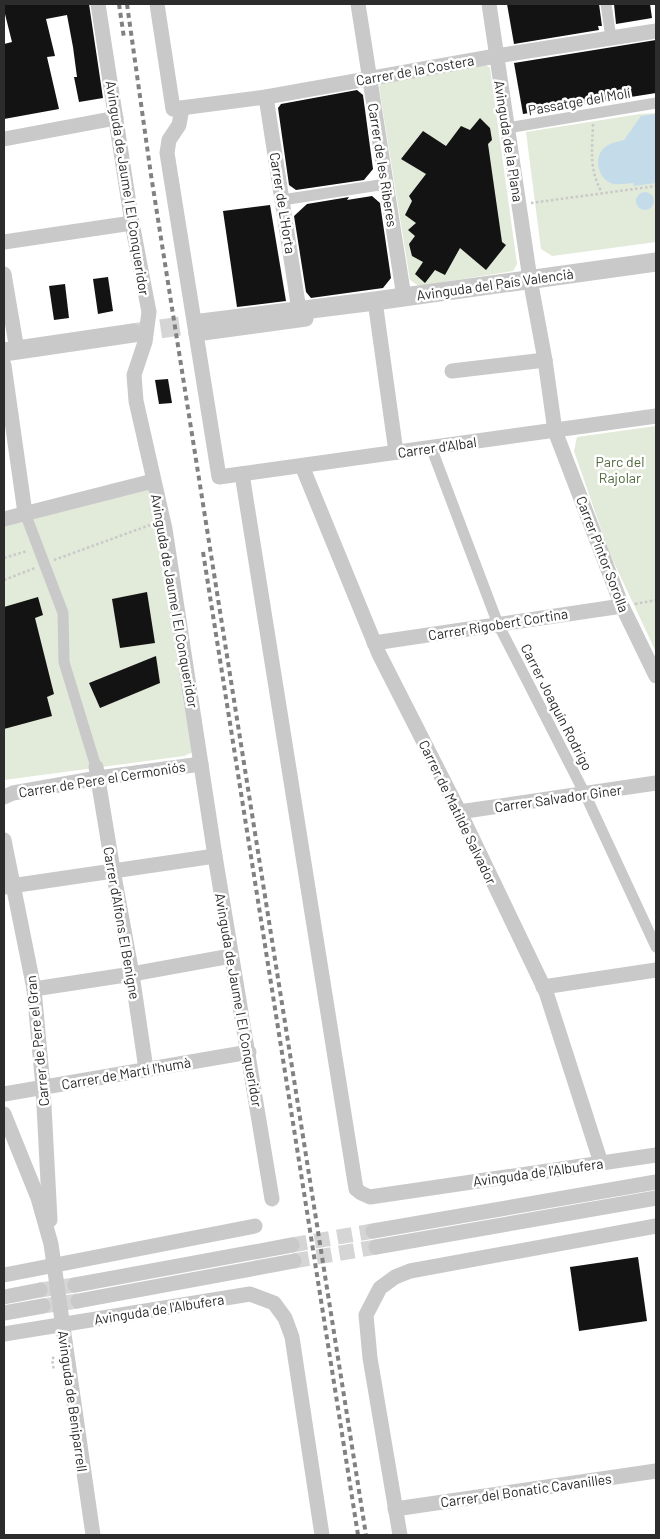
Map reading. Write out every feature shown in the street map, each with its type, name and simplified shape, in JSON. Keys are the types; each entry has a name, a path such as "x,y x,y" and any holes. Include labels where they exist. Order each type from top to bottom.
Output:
{"street":[{"name":"Avinguda de Jaume I El Conqueridor","path":"98,4 132,223 149,312 145,342 134,375 136,401 163,520 231,956 249,1052 272,1200"},
{"path":"157,4 178,109 179,125 169,140 167,152 199,329"},
{"name":"Carrer de les Riberes","path":"358,4 404,297"},
{"name":"Avinguda de la Plana","path":"489,4 530,279 545,360"},
{"path":"606,4 611,38"},
{"name":"Carrer de la Costera","path":"178,109 266,97 496,56 656,32"},
{"name":"Carrer de L'Horta","path":"266,97 299,310"},
{"name":"Passatge del Molí","path":"507,128 656,103"},
{"path":"4,139 116,118"},
{"path":"282,200 386,184"},
{"path":"4,242 132,223"},
{"name":"Avinguda del País Valencià","path":"199,329 299,310 656,262"},
{"path":"4,274 10,351 134,333"},
{"path":"375,301 396,452"},
{"name":"Avinguda del País Valencià","path":"199,329 313,318 324,315 335,306"},
{"name":"Carrer d'Albal","path":"199,329 219,477 656,416"},
{"path":"452,371 545,360"},
{"name":"Carrer Pintor Sorolla","path":"545,360 555,431 622,606 656,676"},
{"path":"4,365 25,513 64,613 64,662 98,773"},
{"name":"Carrer Joaquín Rodrigo","path":"431,447 498,624 585,794 656,947"},
{"name":"Carrer de Matilde Salvador","path":"302,466 374,643 459,812 543,987 600,1163"},
{"name":"Avinguda de l'Albufera","path":"242,474 356,1189 370,1196 656,1155"},
{"path":"4,519 154,481"},
{"name":"Carrer Rigobert Cortina","path":"374,643 622,606"},
{"name":"Carrer de Pere el Cermoniós","path":"4,797 98,773 201,764"},
{"name":"Carrer d'Alfons El Benigne","path":"98,773 146,1069"},
{"name":"Carrer Salvador Giner","path":"459,812 656,784"},
{"name":"Carrer de Pere el Gran","path":"4,840 9,886 34,989 43,1087 51,1244"},
{"path":"9,886 215,856"},
{"path":"34,989 231,956"},
{"path":"543,987 656,970"},
{"name":"Carrer de Martí l'humà","path":"4,1094 249,1052"},
{"path":"4,1114 38,1198 51,1244"},
{"name":"Avinguda de l'Albufera","path":"373,1231 656,1182"},
{"path":"376,1247 656,1198"},
{"path":"4,1275 255,1226"},
{"path":"400,1535 370,1358 366,1315 380,1288 396,1276 410,1271 656,1226"},
{"name":"Avinguda de Beniparrell","path":"51,1244 93,1535"},
{"path":"75,1285 292,1245"},
{"name":"Avinguda de l'Albufera","path":"78,1300 294,1261"},
{"path":"4,1297 40,1290"},
{"name":"Avinguda de l'Albufera","path":"4,1334 250,1294 274,1303 286,1318 292,1337 322,1535"},
{"path":"4,1313 43,1306"},
{"name":"Carrer del Bonatic Cavanilles","path":"395,1509 656,1471"}],"path":[{"path":"593,115 592,168 602,193"},
{"path":"537,202 656,186"},
{"path":"4,580 163,520"},
{"path":"4,558 38,548"},
{"path":"622,606 656,600"}],"green space":[{"path":"483,63 490,68 517,264 513,271 419,286 410,280 379,87 385,78"},
{"path":"656,113 656,242 552,256 541,249 526,132"},
{"name":"Parc del Rajolar","path":"656,426 656,652 609,552 574,451 577,437"},
{"path":"149,487 193,752 184,756 4,780 4,522"}],"water":[{"path":"656,114 656,183 634,186 633,183 614,184 609,182 601,175 599,170 598,159 603,149 610,144 624,140 641,116"},
{"path":"641,192 649,192 654,197 652,208 641,210 636,205 636,197"}],"building":[{"path":"4,4 89,4 103,98 79,102 74,77 77,77 73,47 67,15 46,19 55,56 47,57 59,109 4,119 4,44 12,42"},
{"path":"507,4 599,4 602,26 598,26 599,30 514,44"},
{"path":"614,4 650,4 652,18 616,24"},
{"path":"656,40 656,93 523,114 514,63"},
{"path":"357,90 363,95 373,169 364,180 296,190 289,185 278,108 281,104"},
{"path":"480,118 490,128 492,140 488,144 502,242 506,245 486,270 460,248 445,275 435,270 425,283 415,274 423,262 412,256 409,244 415,236 408,230 416,223 405,215 412,201 409,196 426,174 401,159 423,131 446,146 461,126 470,130"},
{"path":"372,196 380,203 391,278 383,288 311,298 306,292 294,216 307,204 349,197 347,200"},
{"path":"270,205 286,301 237,307 223,211"},
{"path":"108,277 113,311 98,314 93,279"},
{"path":"65,284 69,318 54,320 49,286"},
{"path":"168,379 172,403 159,404 155,380"},
{"path":"147,592 155,643 120,648 112,599"},
{"path":"38,597 43,615 35,618 54,694 47,697 52,716 4,729 4,607"},
{"path":"156,656 160,683 100,708 89,683"},
{"path":"638,1257 647,1321 579,1331 570,1267"}],"tunnel":[{"path":"133,333 201,323"},
{"path":"292,1245 373,1231"},
{"path":"294,1261 376,1247"},
{"path":"40,1290 75,1285"},
{"path":"43,1306 78,1301"}],"railway":[{"path":"119,4 124,38"},
{"path":"127,4 151,175 366,1535"},
{"path":"203,552 358,1535"}]}
